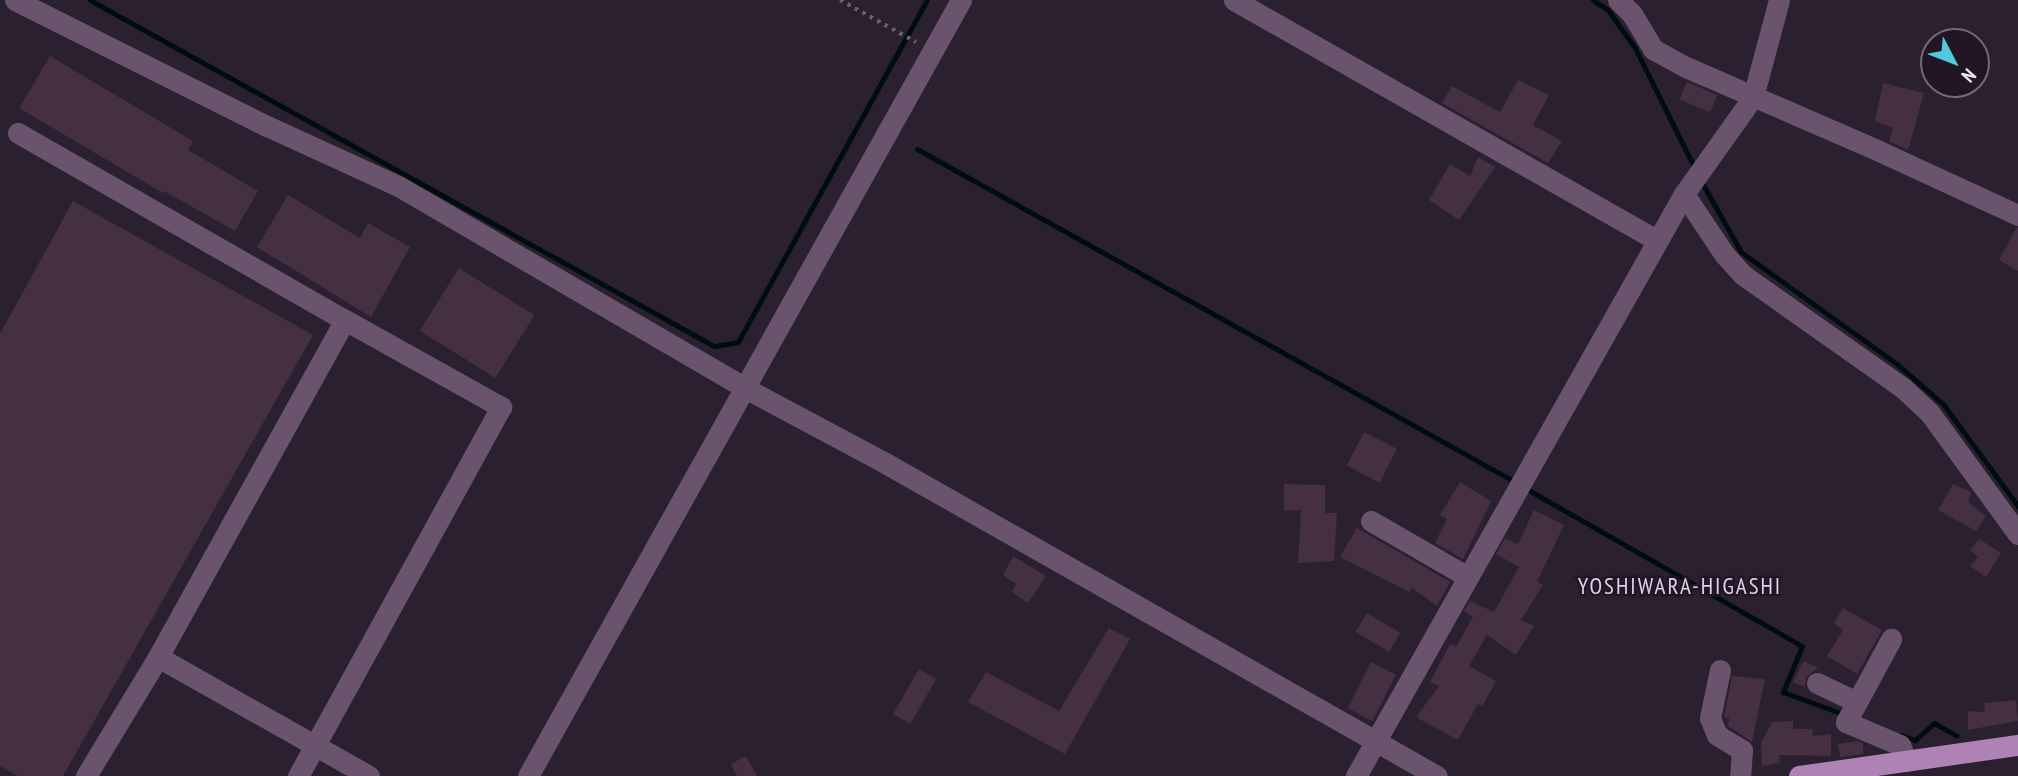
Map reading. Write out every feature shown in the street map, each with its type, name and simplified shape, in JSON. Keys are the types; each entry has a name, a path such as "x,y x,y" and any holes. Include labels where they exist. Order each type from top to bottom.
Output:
{"main road":[{"path":"1798,776 2018,745"}],"street":[{"path":"15,0 267,126 400,187 743,387 887,464 1437,776"},
{"path":"528,776 961,0"},
{"path":"1234,0 1657,240"},
{"path":"1618,0 1632,14 1654,49 1753,97 1879,150 2018,215"},
{"path":"1356,776 1657,240 1684,194 1753,97 1779,0"},
{"path":"18,133 501,407 298,776"},
{"path":"1684,194 1724,254 1743,275 1902,387 1929,412 2018,534"},
{"path":"86,776 158,657 345,320"},
{"path":"1371,522 1468,577"},
{"path":"1891,639 1846,722 1900,745 1906,761"},
{"path":"158,657 369,776"},
{"path":"1720,670 1710,718 1717,735 1742,750 1740,776"},
{"path":"1817,684 1857,702"}],"path":[{"path":"840,0 933,51"}],"building":[{"path":"50,56 193,141 188,150 258,191 235,231 164,191 163,193 19,108"},
{"path":"1518,80 1549,95 1533,125 1562,141 1548,163 1442,103 1452,86 1500,112"},
{"path":"1687,82 1717,95 1710,112 1680,99"},
{"path":"1883,83 1920,92 1920,98 1923,98 1908,150 1889,141 1893,128 1875,121"},
{"path":"1478,157 1495,167 1459,220 1429,200 1450,164 1470,176"},
{"path":"288,195 360,238 368,223 410,247 371,317 257,247"},
{"path":"73,201 313,335 63,776 18,776 0,766 0,334"},
{"path":"2018,228 2018,271 1999,260"},
{"path":"459,268 534,315 495,378 420,331"},
{"path":"1364,432 1397,449 1380,483 1347,466"},
{"path":"1460,482 1491,501 1463,559 1435,543 1447,519 1440,515"},
{"path":"1284,484 1325,485 1325,513 1337,513 1334,561 1298,563 1301,510 1284,511"},
{"path":"1953,484 1971,492 1968,502 1986,516 1976,531 1938,510"},
{"path":"1534,510 1564,525 1537,582 1543,585 1521,620 1534,626 1516,655 1487,635 1469,666 1496,681 1482,707 1478,704 1458,740 1416,717 1439,686 1430,682 1450,644 1456,647 1473,617 1464,611 1470,601 1494,612 1519,567 1496,554 1505,538 1518,544"},
{"path":"1357,528 1450,582 1437,606 1412,588 1409,592 1340,557"},
{"path":"1979,539 2001,553 1986,577 1970,566 1978,557 1970,550"},
{"path":"1013,556 1046,576 1028,603 1012,592 1016,584 1003,575"},
{"path":"1843,608 1882,630 1857,674 1827,656 1843,630 1834,623"},
{"path":"1367,613 1400,633 1389,652 1356,632"},
{"path":"1109,628 1130,639 1065,754 968,702 986,672 1059,711"},
{"path":"1804,661 1818,668 1806,677 1805,687 1793,682"},
{"path":"1371,662 1396,675 1372,721 1347,708"},
{"path":"919,669 936,679 910,724 893,714"},
{"path":"1732,676 1765,679 1752,742 1728,726 1729,718 1724,717"},
{"path":"2016,700 2018,721 1968,730 1968,711 1985,712 1984,703"},
{"path":"1793,721 1793,729 1812,729 1813,736 1831,734 1831,756 1779,755 1780,763 1762,766 1761,743 1772,722"},
{"path":"1857,741 1863,743 1863,754 1840,757 1838,744"},
{"path":"746,756 757,776 737,776 731,764"}],"waterway":[{"path":"90,0 714,346 738,342 927,0"},
{"path":"1593,0 1608,10 1635,48 1695,169"},
{"path":"917,149 1517,483"},
{"path":"1701,181 1741,252 1897,364 1943,404 2018,506"},
{"path":"1525,488 1802,646 1783,692 1843,714"},
{"path":"1901,735 1915,740 1934,723 1957,736"}],"district":[{"name":"YOSHIWARA-HIGASHI","path":"1680,586"}]}
